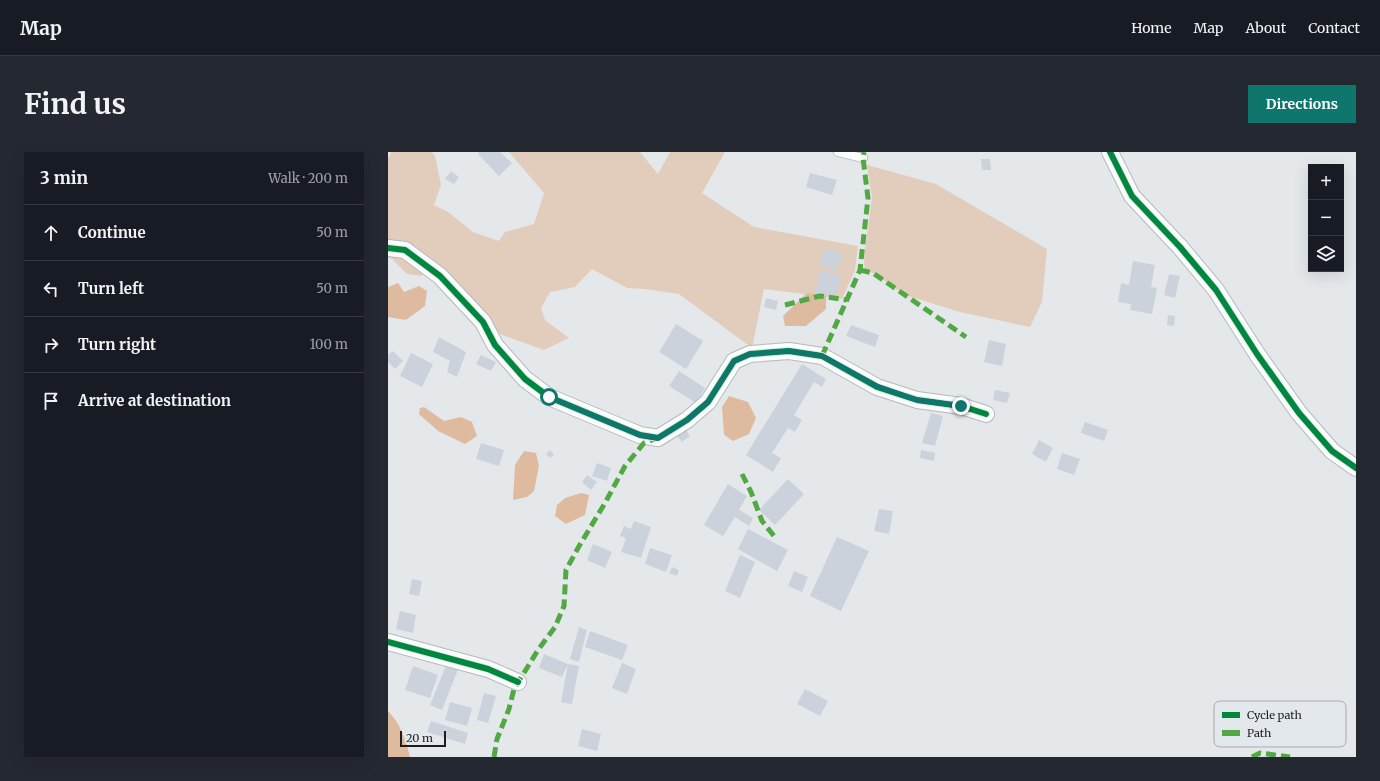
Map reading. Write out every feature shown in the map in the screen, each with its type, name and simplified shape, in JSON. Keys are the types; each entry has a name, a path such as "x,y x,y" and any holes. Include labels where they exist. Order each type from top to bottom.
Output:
{"street":[{"path":"1110,152 1132,196 1180,246 1216,290 1257,354 1300,413 1332,451 1356,468"},
{"path":"388,248 405,250 440,276 483,322 495,345 525,380 549,397 640,435 658,438 687,420 708,402 734,361 750,354 789,351 822,356 877,386 917,400 961,406 986,414"},
{"path":"388,642 488,669 518,682"}],"lane":[{"path":"838,152 863,158"}],"shaded area":[{"path":"391,152 432,152 435,156 441,185 434,205 448,212 473,232 499,241 505,232 534,224 544,193 509,152 640,152 658,174 670,152 725,152 702,193 754,227 858,246 855,270 842,299 764,289 752,348 679,294 627,288 592,269 575,287 550,292 541,308 545,320 569,338 544,350 500,334 488,316 431,269 421,276 407,274 388,257 388,159"},
{"path":"867,165 936,184 1047,249 1042,302 1030,327 960,312 905,295 873,273 865,271 864,258 872,198"},
{"path":"398,283 404,292 419,286 427,291 425,306 406,320 388,317 388,287"},
{"path":"807,293 826,296 826,309 806,326 785,326 783,316"},
{"path":"729,396 748,402 756,418 749,434 733,441 724,435 722,407"},
{"path":"424,407 444,421 461,417 472,422 477,436 465,444 438,431 419,414 420,408"},
{"path":"524,451 536,453 539,466 534,491 527,497 513,500 515,465"},
{"path":"581,493 589,495 585,515 566,524 555,516 557,505 565,498"},
{"path":"388,711 402,732 410,757 388,757"}],"building":[{"path":"479,152 500,152 512,163 499,176 478,154"},
{"path":"981,159 990,159 991,170 982,170"},
{"path":"451,171 459,177 454,184 445,179"},
{"path":"810,173 837,180 832,195 806,187"},
{"path":"825,248 843,254 837,271 819,265"},
{"path":"1133,261 1155,265 1151,287 1157,288 1152,314 1130,310 1131,304 1118,302 1121,283 1129,285"},
{"path":"821,270 841,276 835,298 815,292"},
{"path":"1169,274 1180,276 1175,298 1164,295"},
{"path":"766,298 778,301 776,310 764,307"},
{"path":"1168,315 1175,316 1174,326 1167,325"},
{"path":"676,324 703,341 686,369 659,352"},
{"path":"851,325 879,335 875,347 846,336"},
{"path":"439,337 466,352 457,377 447,372 450,361 433,352"},
{"path":"989,340 1006,344 1002,366 984,362"},
{"path":"393,351 403,361 395,369 388,362 388,355"},
{"path":"411,353 433,364 422,387 400,376"},
{"path":"481,355 496,362 491,371 476,364"},
{"path":"802,364 826,379 822,387 814,382 794,415 802,420 795,432 788,428 772,453 781,458 773,472 746,455"},
{"path":"679,371 705,388 696,403 669,386"},
{"path":"995,390 1010,393 1007,403 993,400"},
{"path":"931,413 943,416 935,446 922,443"},
{"path":"1085,422 1108,430 1104,441 1081,433"},
{"path":"686,430 690,436 682,442 677,436"},
{"path":"1039,440 1053,448 1046,462 1032,454"},
{"path":"481,443 504,450 499,466 476,459"},
{"path":"550,450 554,455 550,458 546,454"},
{"path":"921,450 935,453 934,461 920,458"},
{"path":"1062,453 1080,459 1074,475 1057,469"},
{"path":"597,463 611,468 607,481 592,476"},
{"path":"587,475 597,482 591,490 582,482"},
{"path":"788,479 804,494 775,525 759,510"},
{"path":"728,484 747,496 739,510 753,518 749,526 735,517 723,536 704,525"},
{"path":"879,509 893,511 889,534 874,531"},
{"path":"634,521 651,527 641,558 621,552 626,538 620,536 624,526 631,529"},
{"path":"748,529 788,550 777,571 738,549"},
{"path":"837,537 869,551 841,611 810,596"},
{"path":"593,544 612,552 605,568 587,560"},
{"path":"650,548 672,555 666,572 645,564"},
{"path":"740,555 755,562 740,598 725,591"},
{"path":"672,567 679,570 677,576 669,573"},
{"path":"794,571 808,577 802,592 788,586"},
{"path":"412,579 422,581 419,596 409,594"},
{"path":"400,611 416,615 413,633 396,629"},
{"path":"579,627 587,630 579,662 570,659"},
{"path":"590,631 628,645 622,660 585,647"},
{"path":"544,654 568,664 562,677 539,668"},
{"path":"447,663 459,667 442,710 430,705"},
{"path":"622,663 636,669 627,694 612,688"},
{"path":"568,664 579,666 572,704 561,702"},
{"path":"413,666 438,675 430,698 405,690"},
{"path":"805,689 828,701 820,716 797,704"},
{"path":"484,693 496,696 488,723 477,720"},
{"path":"450,702 472,708 467,726 445,720"},
{"path":"431,721 468,733 465,744 427,732"},
{"path":"582,729 601,734 597,751 578,746"}],"marked path":[{"path":"822,356 860,270 868,198 863,158 864,152"},
{"path":"860,270 873,273 966,337"},
{"path":"785,305 820,296 847,300"},
{"path":"494,757 497,739 509,709 514,689 538,650 555,627 564,606 566,570 625,466 644,443 655,439"},
{"path":"742,474 751,492 762,521 774,536"},
{"path":"1252,757 1260,753 1290,757"}],"cycle path":[{"path":"1110,152 1132,196 1180,247 1216,290 1257,354 1299,413 1332,451 1356,468"},
{"path":"388,248 405,250 440,276 483,322 495,345 525,379 549,397 640,435 658,438 687,420 708,402 734,361 750,354 789,351 822,356 877,387 917,400 961,406 986,414"},
{"path":"388,642 488,669 518,682"}],"route":[{"path":"549,397 640,435 658,438 687,420 708,402 734,361 750,354 789,351 822,356 877,386 917,400 961,406"}]}
